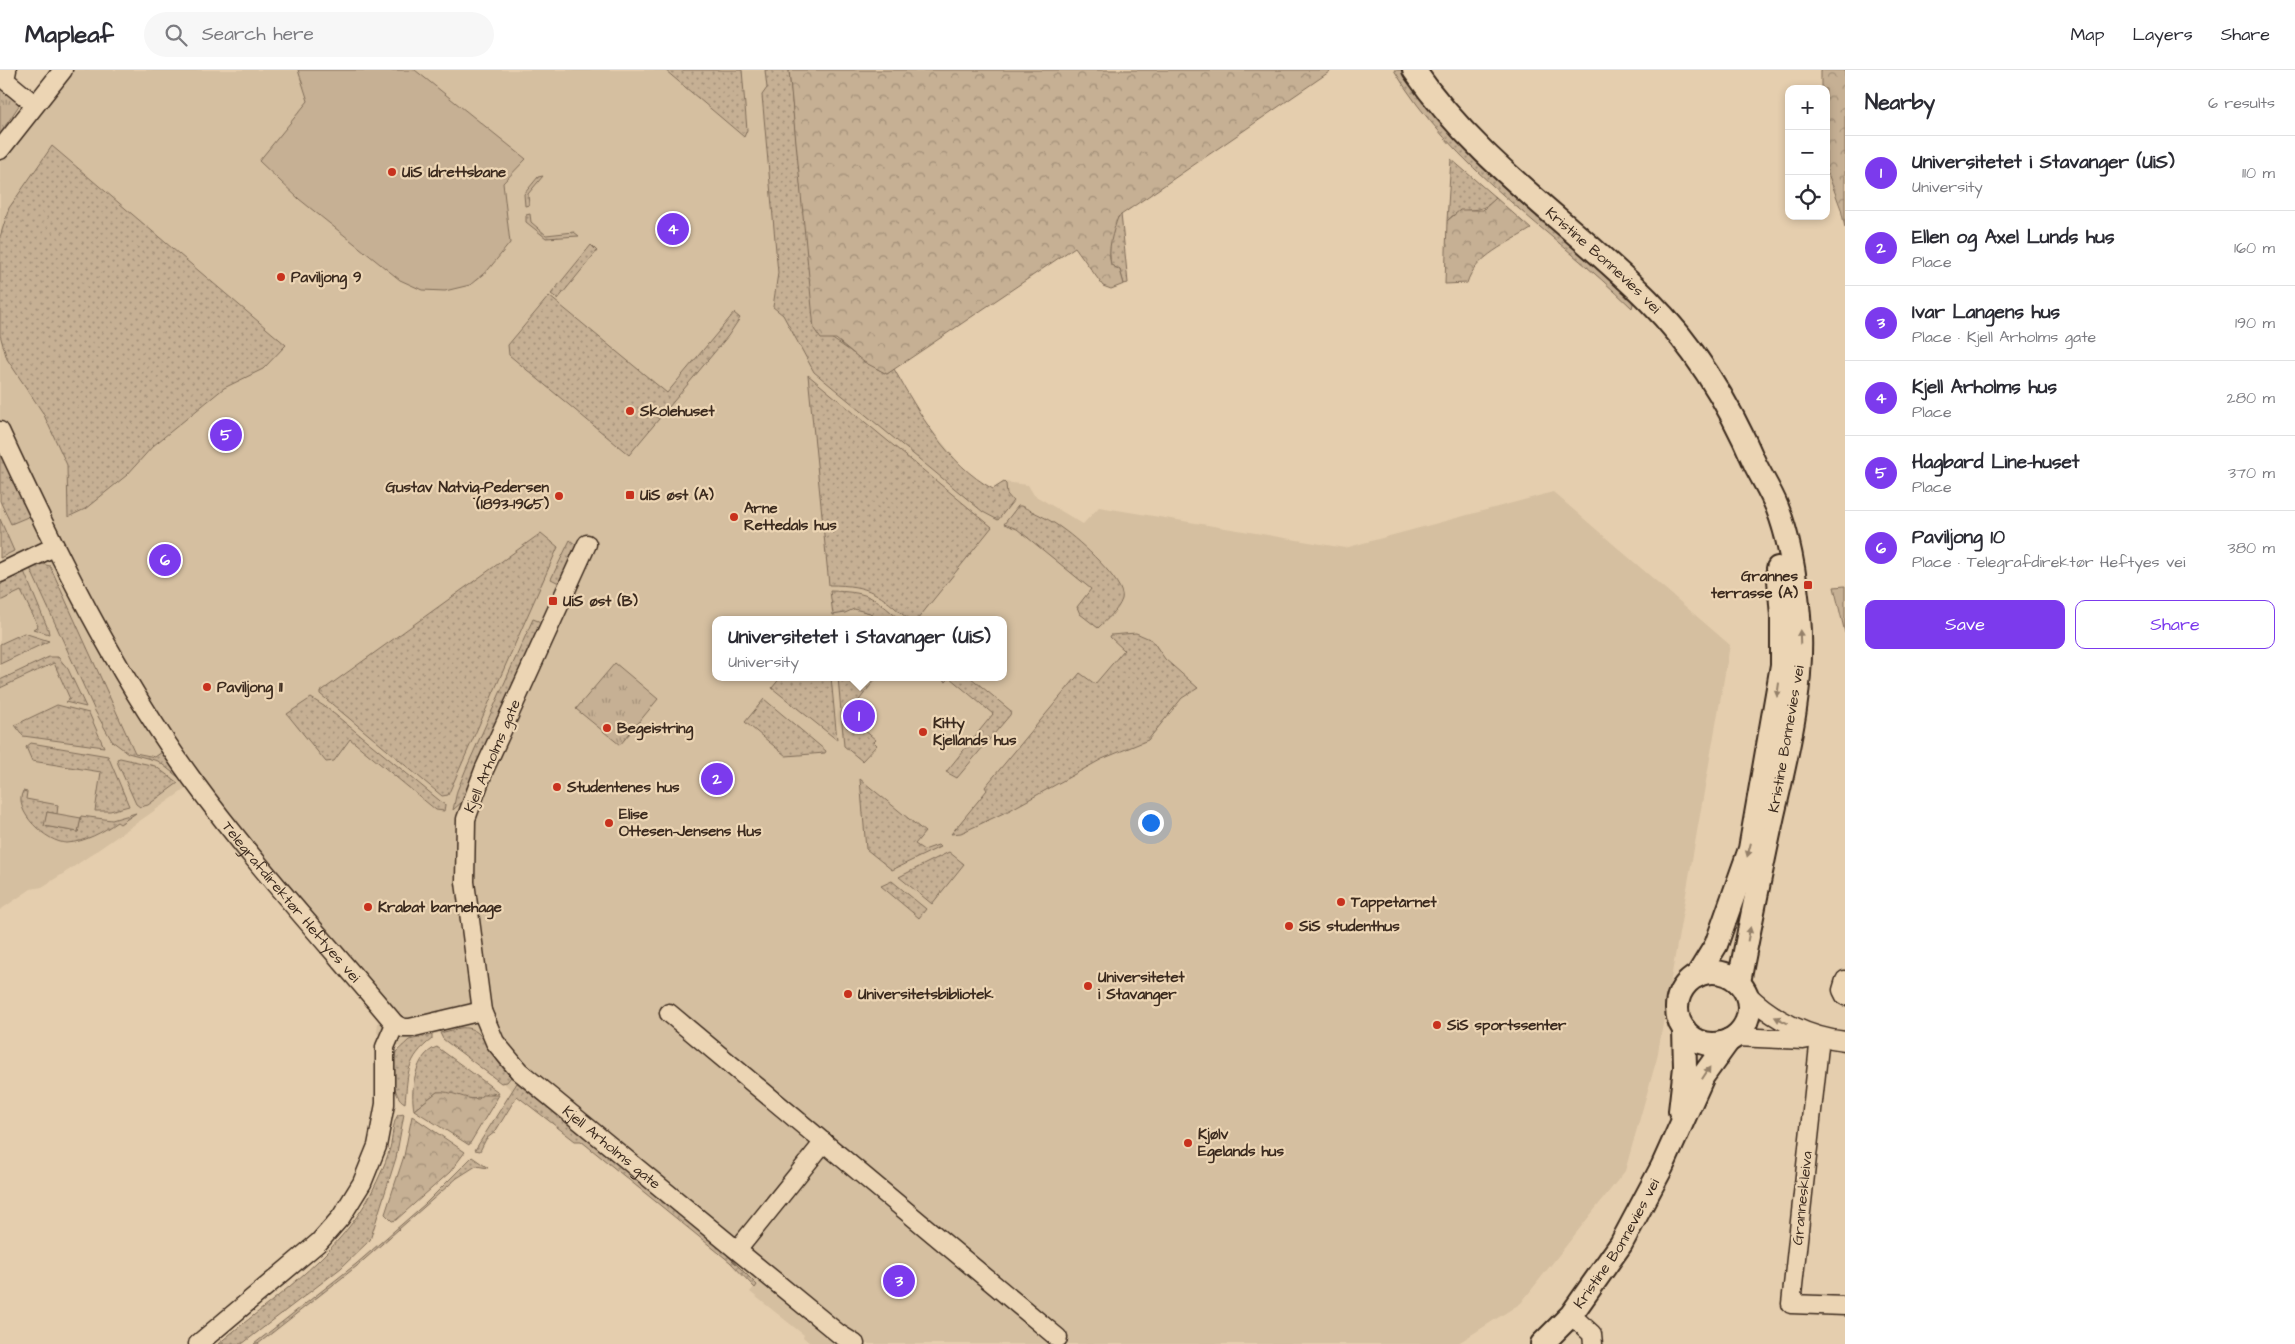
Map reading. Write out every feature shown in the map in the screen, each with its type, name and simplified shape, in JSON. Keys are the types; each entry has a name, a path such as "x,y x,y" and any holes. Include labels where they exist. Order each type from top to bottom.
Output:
{"main road":[{"name":"Kristine Bonnevies vei","path":"1415,72 1460,129 1494,163 1626,278 1674,328 1724,399 1777,507 1788,546 1797,598 1801,651 1792,724 1744,988"},
{"name":"Kristine Bonnevies vei","path":"1696,976 1716,945 1750,849 1782,665 1783,633 1780,580 1758,469"},
{"path":"1708,972 1719,972 1744,988 1749,1014 1746,1025 1733,1038 1717,1044 1705,1043 1693,1038 1684,1029 1679,1018 1677,1006 1680,994 1687,983 1696,976 1708,972"},
{"name":"Kristine Bonnevies vei","path":"1677,1132 1685,1068 1684,1029"},
{"name":"Kristine Bonnevies vei","path":"1542,1344 1571,1315 1621,1244 1662,1167 1703,1076 1733,1038"}],"street":[{"path":"7,70 5,80 34,104"},
{"path":"0,150 34,104 63,70"},
{"name":"Telegrafdirektør Heftyes vei","path":"0,431 54,547 121,671 192,778 225,822 395,1024"},
{"name":"Kjell Arholms gate","path":"587,544 484,770 466,819 465,882 482,1011 495,1042 519,1071 738,1249 842,1339 856,1344"},
{"path":"0,573 54,547"},
{"path":"1845,980 1842,990 1845,996"},
{"path":"1744,988 1763,1009 1778,1018 1820,1037 1845,1041"},
{"path":"198,1344 319,1242 341,1217 362,1183 377,1146 385,1104 384,1047 395,1024 403,1028 410,1028 482,1011"},
{"path":"669,1013 1058,1338"},
{"path":"1733,1038 1802,1040 1820,1037"},
{"name":"Granneskleiva","path":"1820,1037 1790,1304 1845,1306"},
{"path":"738,1249 824,1142"},
{"path":"1571,1315 1592,1334 1593,1344"}],"shaded area":[{"path":"51,70 789,70 812,314 887,374 894,369 922,418 966,471 979,482 993,489 1004,482 1028,485 1034,495 1083,524 1099,507 1345,548 1553,492 1730,645 1657,1058 1625,1171 1521,1303 1457,1344 811,1344 803,1337 804,1335 750,1292 755,1286 730,1262 581,1141 575,1141 517,1096 504,1083 444,1041 440,1033 409,1040 400,1047 377,1033 378,1021 375,1013 187,788 69,870 42,887 31,889 0,910 0,134"}],"green space":[{"name":"UiS Idrettsbane","path":"298,70 415,70 526,159 503,183 510,243 488,270 470,285 445,291 422,290 400,280 299,199 259,161 308,101"},
{"path":"665,70 742,70 747,130 744,137"},
{"path":"765,70 789,70 815,329 887,374 894,369 924,420 948,452 962,466 993,489 1004,482 1006,484 1007,494 1013,501 998,520 983,512 814,372 783,315 773,307 778,273 762,95 767,88"},
{"path":"789,70 1332,70 1118,217 1111,241 1110,259 1111,265 1120,270 1124,284 1111,289 1103,286 1075,247 887,374 864,362 836,339 821,339 814,329"},
{"path":"1394,70 1402,70 1430,111 1475,159 1634,300 1632,308 1474,168 1444,138"},
{"path":"1821,70 1845,70 1845,228 1841,209 1830,179 1830,85 1821,85"},
{"path":"0,81 20,104 0,134"},
{"path":"52,146 286,345 263,369 224,388 153,446 127,475 85,509 68,517 67,465 43,413 7,359 0,335 0,237 9,208"},
{"path":"1451,159 1496,198 1483,208 1465,210 1453,215 1447,221"},
{"path":"543,176 528,194 529,205 525,206 524,194 538,177"},
{"path":"1496,198 1531,229 1485,258 1477,265 1467,283 1445,284 1447,221 1460,210 1483,210"},
{"path":"530,214 531,222 546,235 574,232 579,236 546,238 526,222 526,215"},
{"path":"1121,214 1128,283 1124,284 1120,270 1111,265 1110,253 1112,231 1117,218"},
{"path":"591,245 597,251 558,299 551,294"},
{"path":"549,296 667,393 734,313 740,318 728,336 629,455 509,355 508,345"},
{"path":"808,375 992,527 920,616 904,616 882,598 865,589 843,585 829,585"},
{"path":"0,451 30,516 11,524 0,501"},
{"path":"1018,506 1059,526 1100,562 1117,583 1122,599 1115,611 1098,628 1080,614 1077,607 1091,589 1017,529 1004,524"},
{"path":"0,519 14,551 0,558"},
{"path":"541,533 558,547 448,795 442,796 320,694 320,692"},
{"path":"570,540 576,545 559,583 551,579"},
{"path":"38,563 50,566 135,753 155,757 162,752 182,780 158,761 128,753 112,741 95,711 29,566"},
{"path":"23,569 49,634 33,629 38,626 21,591 0,601 0,586 2,584 0,580"},
{"path":"1845,586 1845,633 1834,587"},
{"path":"830,591 853,592 868,596 895,616 873,616 870,613 854,609 833,615"},
{"path":"533,619 541,622 474,773 464,800 453,810 457,791 466,769"},
{"path":"24,633 49,641 0,664 0,644"},
{"path":"1136,633 1152,640 1165,659 1198,688 1182,698 1148,740 1102,759 1010,810 961,833 951,834 987,790 985,787 1080,673 1095,684 1124,650 1110,637 1111,635"},
{"path":"49,657 58,657 68,669 86,707 65,702 70,699 54,663 0,688 0,680"},
{"path":"615,663 658,699 620,745 576,709"},
{"path":"778,681 831,681 837,740 772,688"},
{"path":"838,681 874,681 843,721 847,724 851,719 876,740 874,742 877,745 862,761 844,746"},
{"path":"954,681 975,681 1011,711 1010,715 957,778 946,772 993,714"},
{"path":"311,698 327,708 445,805 444,811 436,810 350,739 334,761 326,762 287,714"},
{"path":"764,699 826,751 825,753 786,756 745,722"},
{"path":"57,705 89,713 104,747 23,736 15,725"},
{"path":"31,743 108,756 129,806 110,811 95,811 101,772 32,761 26,747"},
{"path":"120,758 155,766 178,783 148,805 140,807 136,804 118,764 117,759"},
{"path":"860,779 925,832 915,844 924,850 938,845 940,847 892,870 866,849"},
{"path":"23,791 27,792 26,799 58,805 57,814 47,812 45,826 78,832 81,816 112,820 136,813 120,824 117,822 87,839 67,843 59,842 41,832 27,816 22,808 21,799"},
{"path":"47,812 81,818 78,832 44,826"},
{"path":"949,852 964,864 932,904 899,877"},
{"path":"892,881 926,909 919,918 881,886"},
{"path":"460,1028 470,1029 479,1034 511,1077 507,1082 501,1083 443,1039 440,1033"},
{"path":"432,1035 432,1039 417,1053 410,1067 405,1103 400,1100 395,1088 393,1072 396,1052 409,1040"},
{"path":"437,1047 499,1094 488,1093 481,1097 469,1099 437,1092 414,1110 414,1083 419,1065 430,1051"},
{"path":"517,1083 717,1245 757,1285 755,1288 730,1262 581,1141 575,1141 517,1096 495,1132 486,1139 480,1151 475,1150"},
{"path":"437,1092 448,1092 474,1099 479,1099 482,1095 499,1095 469,1145 414,1110"},
{"path":"404,1114 396,1158 370,1240 341,1268 242,1344 218,1344 318,1261 352,1223 367,1201 383,1168 390,1148 396,1118 398,1115"},
{"path":"412,1116 465,1152 450,1172 396,1220 392,1221 385,1214 404,1156"},
{"path":"472,1157 488,1168 476,1166 457,1178 357,1266 258,1344 254,1344 356,1264 425,1204"}],"place":[{"name":"UiS Idrettsbane","path":"392,172"},
{"name":"Kjell Arholms hus","path":"673,229"},
{"name":"Paviljong 9","path":"281,277"},
{"name":"Skolehuset","path":"630,411"},
{"name":"Hagbard Line-huset","path":"226,435"},
{"name":"UiS øst (A)","path":"630,495"},
{"name":"Gustav Natvig-Pedersen (1893-1965)","path":"559,496"},
{"name":"Arne Rettedals hus","path":"734,517"},
{"name":"Paviljong 10","path":"165,560"},
{"name":"Grannes terrasse (A)","path":"1808,585"},
{"name":"UiS øst (B)","path":"553,601"},
{"name":"Paviljong 11","path":"207,687"},
{"name":"Universitetet i Stavanger (UiS)","path":"859,716"},
{"name":"Begeistring","path":"607,728"},
{"name":"Kitty Kjellands hus","path":"923,732"},
{"name":"Ellen og Axel Lunds hus","path":"717,779"},
{"name":"Studentenes hus","path":"557,787"},
{"name":"Elise Ottesen-Jensens Hus","path":"609,823"},
{"name":"Tappetårnet","path":"1341,902"},
{"name":"Krabat barnehage","path":"368,907"},
{"name":"SiS studenthus","path":"1289,926"},
{"name":"Universitetet i Stavanger","path":"1088,986"},
{"name":"Universitetsbibliotek","path":"848,994"},
{"name":"SiS sportssenter","path":"1437,1025"},
{"name":"Kjølv Egelands hus","path":"1188,1143"},
{"name":"Ivar Langens hus","path":"899,1281"}]}
